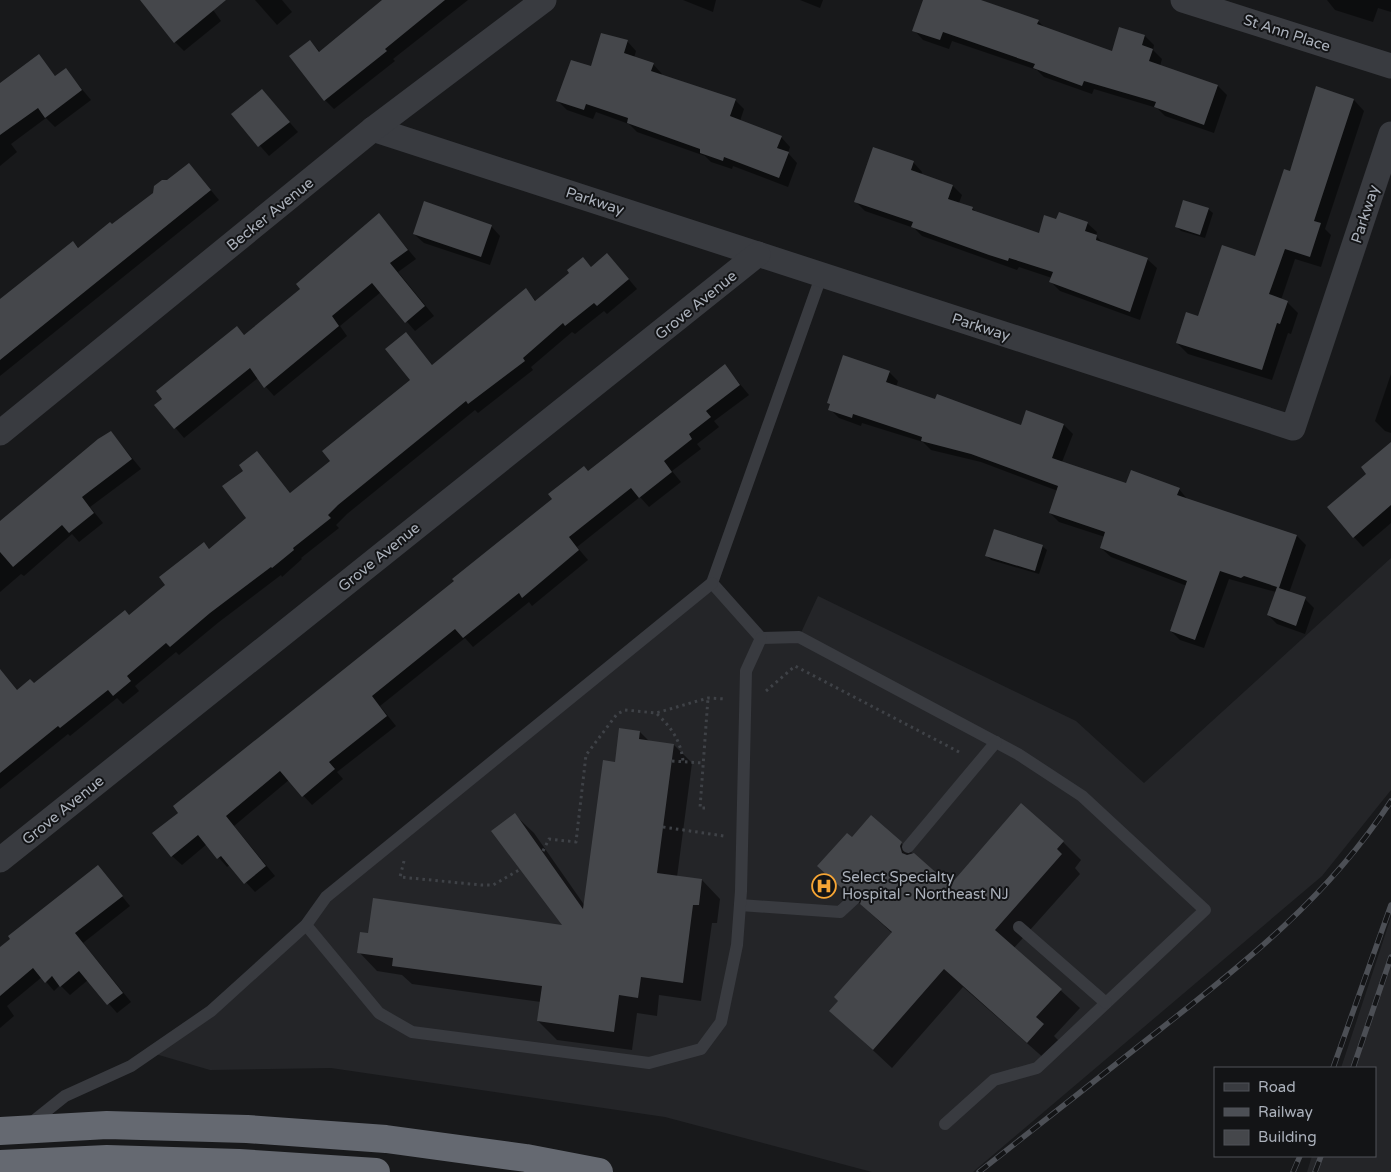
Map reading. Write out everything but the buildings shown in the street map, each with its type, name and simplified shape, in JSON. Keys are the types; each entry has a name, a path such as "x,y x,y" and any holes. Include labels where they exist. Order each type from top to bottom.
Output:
{"highway":[{"path":"12,1130 137,1126 247,1129 366,1137 526,1158 599,1172"},
{"path":"0,1164 107,1159 239,1163 376,1172"}],"street":[{"name":"Becker Avenue","path":"0,433 373,129 544,0"},
{"name":"St Ann Place","path":"1183,0 1391,66"},
{"name":"Parkway","path":"373,129 1293,428 1391,134"},
{"name":"Grove Avenue","path":"0,860 758,254"}],"lane":[{"path":"12,1130 65,1096 131,1066 211,1011 306,925 326,897 712,583 822,274"},
{"path":"712,583 761,638 798,637 1018,754 1082,796 1206,910 1037,1068 994,1080 945,1124"},
{"path":"306,925 379,1014 412,1032 649,1063 701,1048 722,1022 737,945 740,906 746,670 761,638"},
{"path":"908,847 996,742"},
{"path":"740,906 840,912 854,899"},
{"path":"1019,927 1106,1003"}],"path":[{"path":"543,851 549,839 576,842 586,755 616,714 626,710 656,713 708,698 731,700 745,697 770,690 795,666 978,762"},
{"path":"704,808 700,808 708,698"},
{"path":"656,713 669,726 679,741 683,761"},
{"path":"672,761 703,763"},
{"path":"663,827 742,838"},
{"path":"404,858 400,877 493,885 519,870"}],"shaded area":[{"name":"Select Specialty Hospital - Northeast NJ","path":"1391,558 1391,790 1322,876 973,1172 872,1172 665,1117 331,1068 210,1070 152,1053 209,1013 326,897 712,583 761,638 799,637 818,596 1076,721 1144,783"},
{"path":"1391,917 1391,1172 1307,1172 1312,1157 1376,1157 1376,1067 1341,1067"}],"railway":[{"path":"979,1172 1191,1005 1284,926 1341,867 1391,801"},
{"path":"1333,1067 1391,905"},
{"path":"1353,1067 1391,957"},
{"path":"1293,1172 1300,1157"},
{"path":"1315,1172 1321,1157"}],"place":[{"name":"Select Specialty Hospital - Northeast NJ","path":"824,886"}]}
